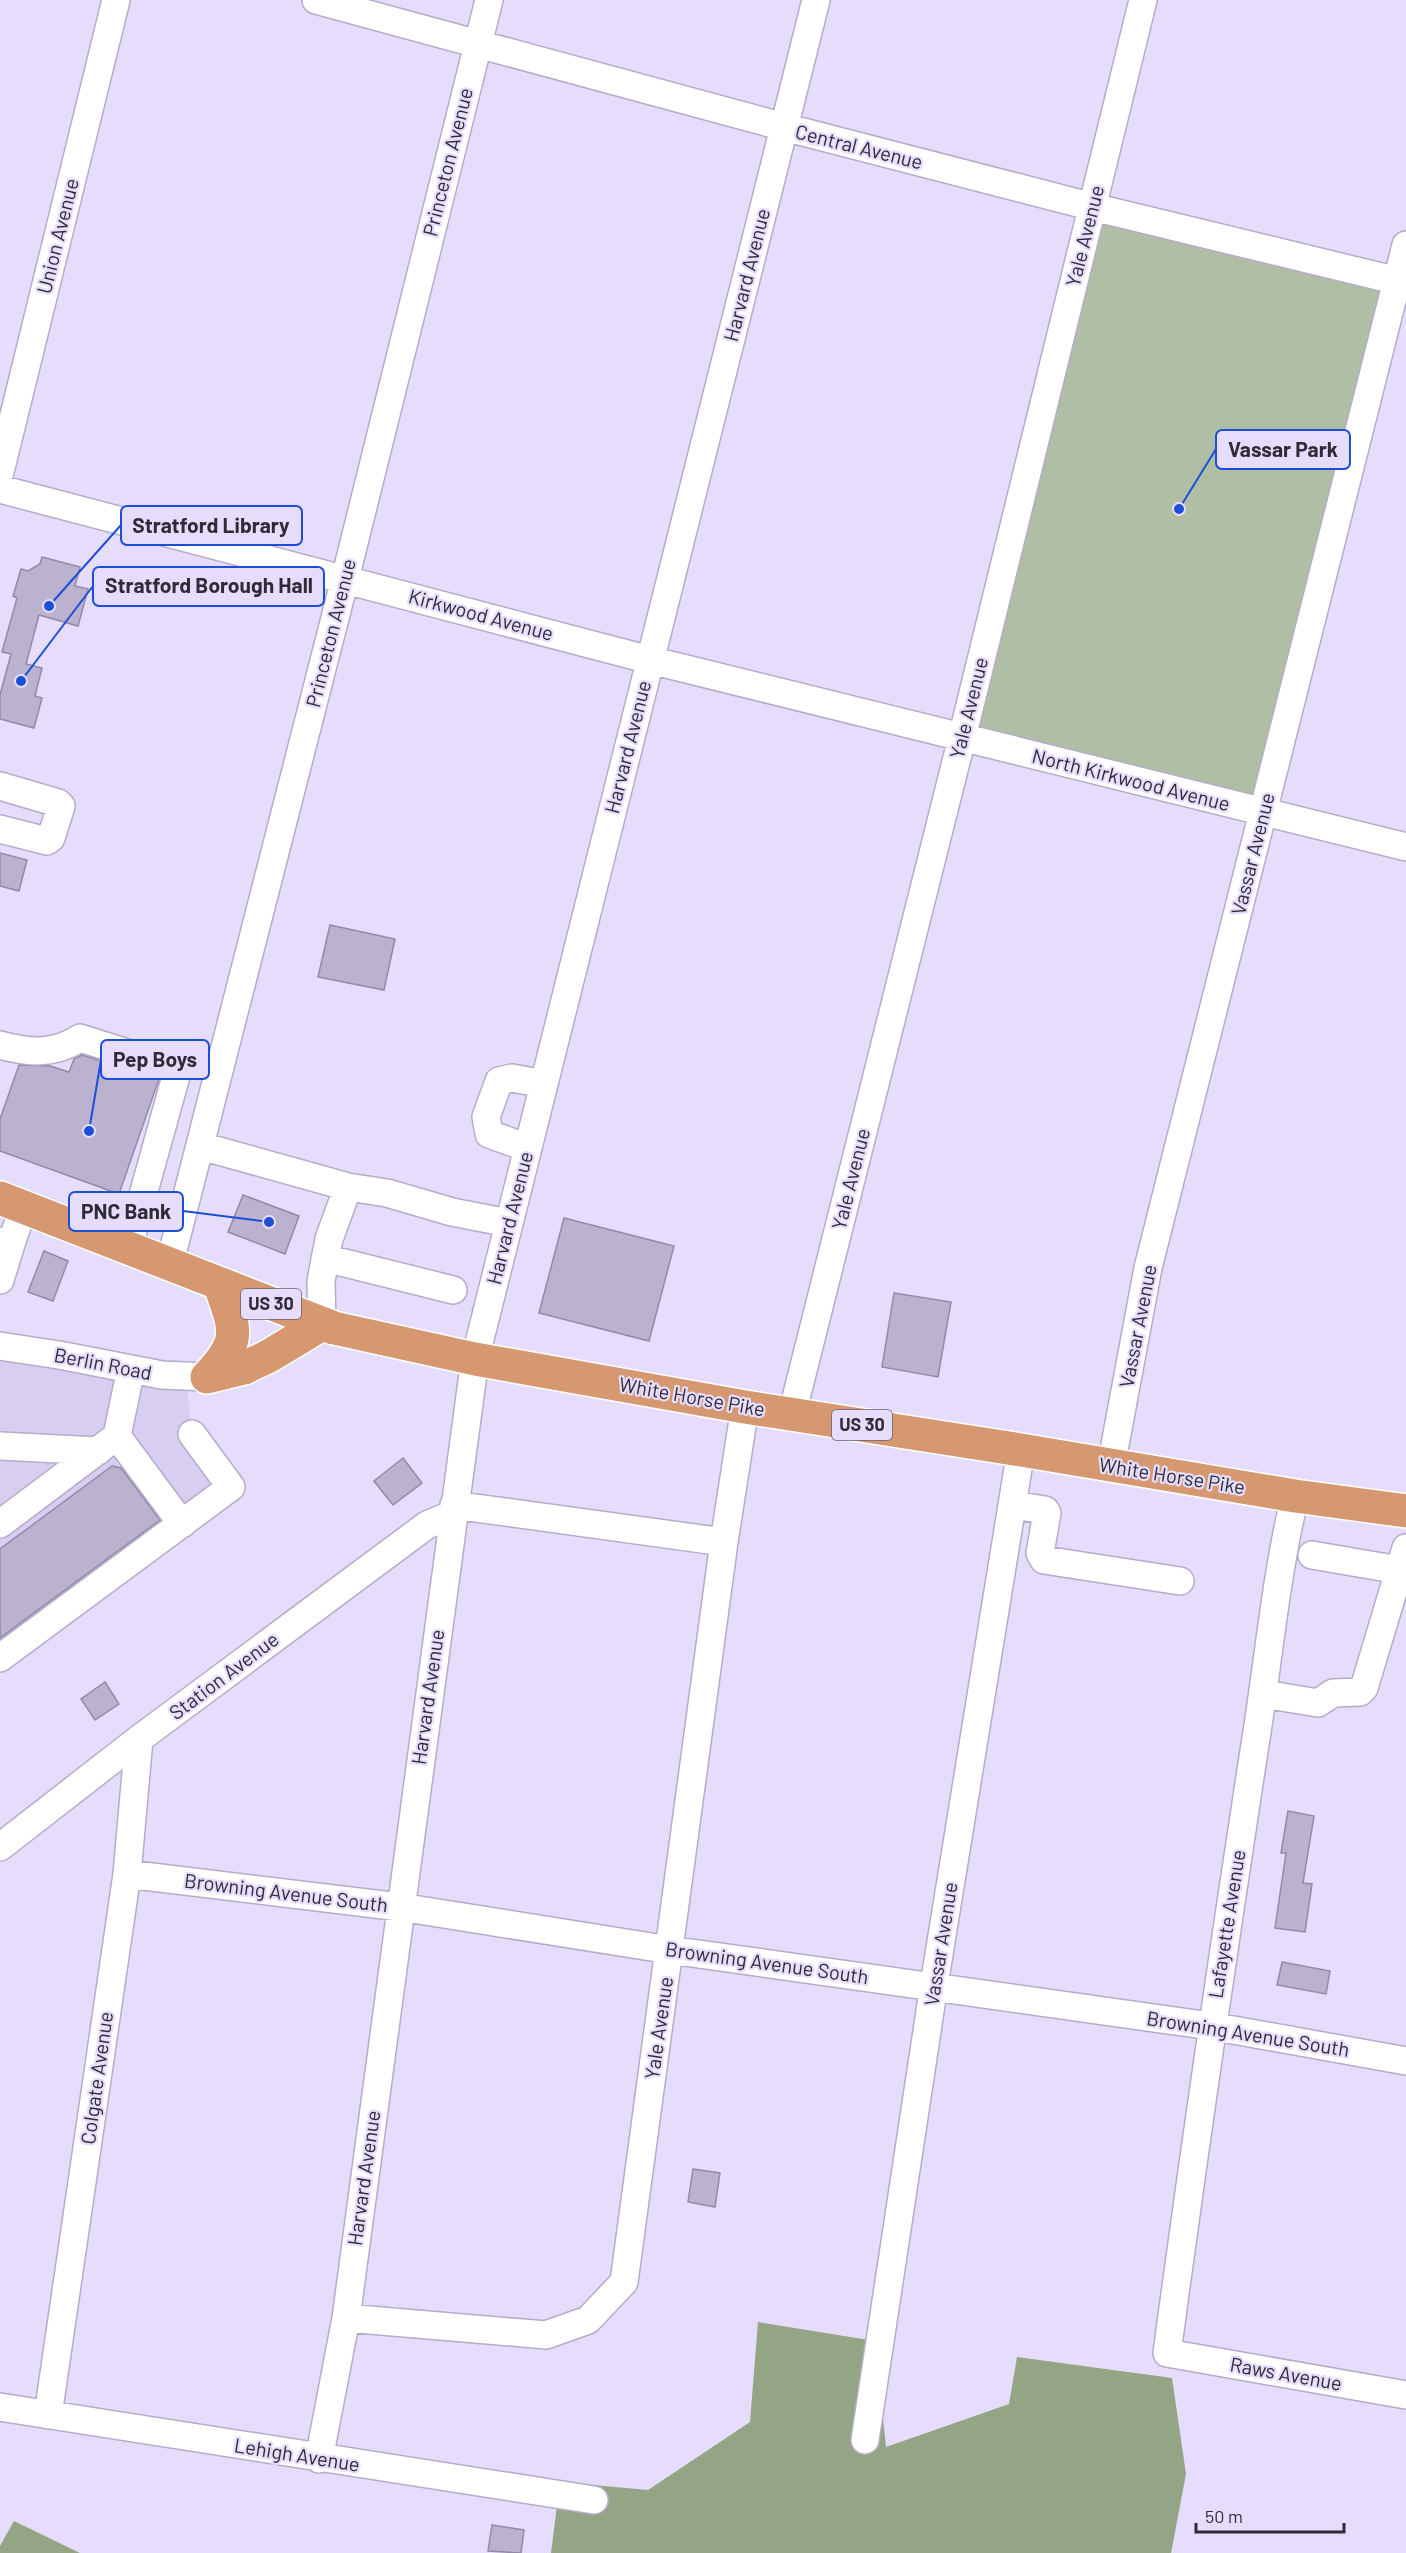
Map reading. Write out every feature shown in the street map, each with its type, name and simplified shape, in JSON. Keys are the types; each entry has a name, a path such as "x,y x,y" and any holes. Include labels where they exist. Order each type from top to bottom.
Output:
{"highway":[{"name":"White Horse Pike","path":"12,1202 322,1324 475,1359 745,1407 1295,1496 1406,1511"},
{"path":"207,1377 229,1351 235,1333 220,1285"},
{"path":"207,1377 244,1368 269,1356 322,1324"}],"street":[{"name":"Union Avenue","path":"0,472 116,0"},
{"name":"Central Avenue","path":"316,0 784,127 1093,207 1401,282"},
{"name":"Princeton Avenue","path":"170,1266 345,579 489,0"},
{"name":"Harvard Avenue","path":"319,2459 346,2318 453,1509 475,1359 816,0"},
{"name":"Yale Avenue","path":"792,1414 962,738 1143,0"},
{"name":"Vassar Avenue","path":"1111,1466 1148,1268 1263,812 1401,282 1406,244"},
{"name":"Kirkwood Avenue","path":"0,489 650,660 962,738"},
{"name":"North Kirkwood Avenue","path":"962,738 1406,847"},
{"path":"0,786 58,803 61,806 51,838 47,841 0,829"},
{"path":"0,1045 21,1051 42,1052 60,1049 80,1038 178,1070 128,1249"},
{"path":"528,1148 489,1134 486,1117 499,1082 512,1078 544,1084"},
{"path":"170,1100 209,1113"},
{"path":"201,1146 348,1187 387,1193 452,1212 509,1223"},
{"path":"322,1324 321,1281 329,1239 348,1187"},
{"path":"0,1280 12,1202"},
{"path":"326,1258 453,1290"},
{"path":"0,1322 4,1346"},
{"name":"Berlin Road","path":"4,1346 162,1375 207,1377"},
{"path":"0,1524 108,1443 131,1369"},
{"name":"Yale Avenue","path":"346,2318 546,2335 588,2320 624,2282 724,1542 745,1407"},
{"path":"0,1659 231,1487 192,1434"},
{"path":"0,1446 108,1443 182,1524"},
{"name":"Vassar Avenue","path":"865,2440 934,1985 1021,1450"},
{"name":"Lafayette Avenue","path":"1167,2353 1211,2026 1264,1694 1282,1549 1295,1496"},
{"path":"1013,1505 1045,1510 1047,1513 1040,1553 1044,1560 1180,1581"},
{"path":"453,1509 724,1542"},
{"name":"Station Avenue","path":"0,1847 139,1739 427,1525 453,1509"},
{"path":"1264,1694 1318,1703 1333,1693 1360,1692 1364,1688 1402,1559 1312,1555"},
{"name":"Colgate Avenue","path":"48,2415 127,1874 139,1739"},
{"name":"Browning Avenue South","path":"127,1874 400,1907 670,1950 934,1985 1211,2026 1406,2061"},
{"name":"Raws Avenue","path":"1167,2353 1406,2395"},
{"name":"Lehigh Avenue","path":"0,2407 319,2459 594,2500"}],"shaded area":[{"path":"0,1346 186,1376 192,1434 231,1487 0,1658"}],"green space":[{"path":"1093,207 1397,280 1263,812 962,738"},
{"path":"758,2322 875,2341 886,2447 1009,2404 1017,2357 1172,2378 1186,2474 1171,2553 551,2553 560,2482 648,2490 750,2422"},
{"path":"14,2521 80,2553 0,2553 0,2546"}],"building":[{"path":"42,557 80,567 75,586 88,589 78,626 39,615 26,664 42,668 35,696 42,698 34,728 0,719 0,695 11,654 2,652 17,598 13,596 21,569 28,571 40,564"},
{"path":"0,853 27,860 19,891 0,886"},
{"path":"330,925 395,939 384,990 318,977"},
{"path":"82,1055 159,1079 119,1194 0,1151 0,1119 19,1065 50,1066 69,1072 74,1059"},
{"path":"243,1195 299,1216 285,1254 228,1232"},
{"path":"564,1218 674,1246 649,1341 539,1313"},
{"path":"44,1251 68,1261 53,1301 28,1292"},
{"path":"894,1293 951,1302 938,1377 882,1367"},
{"path":"403,1458 422,1483 393,1505 374,1481"},
{"path":"112,1466 121,1468 160,1520 0,1638 0,1549"},
{"path":"105,1682 119,1704 95,1720 81,1699"},
{"path":"1288,1811 1314,1816 1303,1883 1312,1884 1305,1932 1275,1928 1286,1853 1281,1853"},
{"path":"1282,1962 1330,1971 1326,1994 1277,1985"},
{"path":"693,2169 720,2173 715,2207 688,2202"},
{"path":"492,2525 524,2530 521,2553 488,2551"}],"place":[{"name":"Vassar Park","path":"1179,509"},
{"name":"Stratford Library","path":"49,606"},
{"name":"Stratford Borough Hall","path":"21,681"},
{"name":"Pep Boys","path":"89,1131"},
{"name":"PNC Bank","path":"269,1222"}]}
